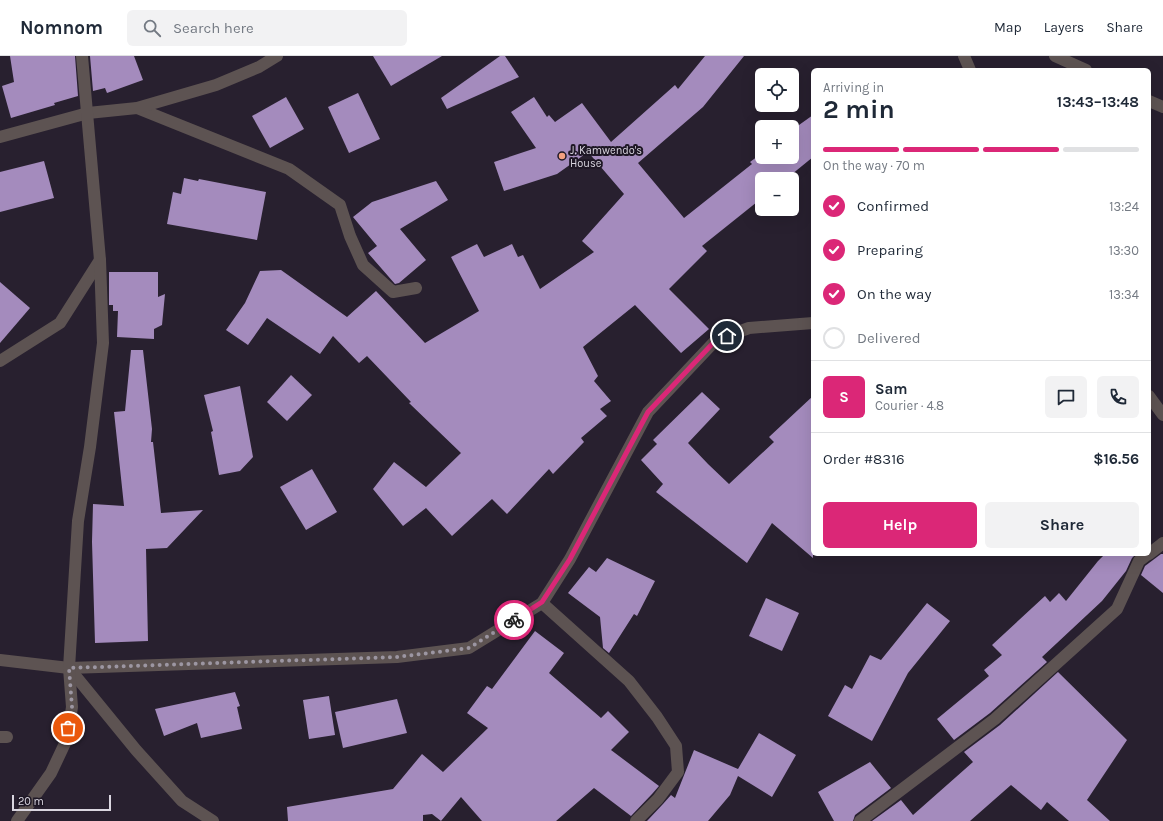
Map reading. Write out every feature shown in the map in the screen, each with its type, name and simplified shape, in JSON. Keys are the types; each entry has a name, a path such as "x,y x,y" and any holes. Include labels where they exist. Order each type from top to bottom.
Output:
{"street":[{"path":"17,821 51,773 67,739 72,707 69,668 78,521 90,447 103,343 100,260 82,56"},
{"path":"0,137 88,113 137,108 216,85 259,67 277,56"},
{"path":"964,56 969,68"},
{"path":"1055,56 1082,68"},
{"path":"1151,102 1163,107"},
{"path":"137,108 289,169 340,205 350,236 363,265 393,292 416,288"},
{"path":"0,361 60,324 100,260"},
{"path":"0,660 69,668 397,657 469,648 542,602 570,559 648,412 716,340 749,328 811,323"},
{"path":"1151,399 1163,415"},
{"path":"1151,552 1163,543"},
{"path":"860,821 995,719 1117,609 1139,561 1146,556"},
{"path":"542,602 629,681 657,717 676,746 678,772 658,799 636,821"},
{"path":"69,668 136,750 182,801 213,821"}],"building":[{"path":"10,56 75,56 78,96 54,103 55,105 11,118 2,86 14,82"},
{"path":"90,56 134,56 143,80 107,93 105,88 93,91"},
{"path":"373,56 442,56 391,86"},
{"path":"500,56 505,56 519,77 447,109 441,98"},
{"path":"705,56 744,56 703,107 638,163 684,218 752,164 750,162 755,158 755,164 799,164 799,125 811,116 811,159 795,172 755,172 755,204 702,246 707,251 669,289 709,329 681,353 635,305 583,347 598,376 594,381 611,401 600,409 607,416 581,438 584,442 553,474 549,469 507,514 492,499 452,536 426,508 403,526 373,489 394,462 426,487 461,453 409,403 411,402 367,356 359,363 333,336 320,354 267,318 248,345 226,330 245,303 260,271 281,270 347,317 376,291 425,343 479,311 451,257 477,244 484,257 512,244 518,257 523,255 540,289 594,252 582,241 624,194 588,152 557,174 504,191 494,162 536,148 511,112 534,97 547,117 549,115 555,122 582,103 611,142 675,85 678,89"},
{"path":"358,93 380,139 349,153 328,107"},
{"path":"286,97 304,129 270,148 252,116"},
{"path":"44,161 54,198 0,212 0,172"},
{"path":"184,178 198,181 199,179 266,192 257,240 167,224 173,192 181,194"},
{"path":"436,181 448,200 400,229 426,260 399,283 395,284 368,253 377,246 353,217 372,202"},
{"path":"109,272 158,272 158,297 165,294 162,325 154,329 154,339 117,337 118,311 113,311 113,305 109,305"},
{"path":"0,282 30,308 0,343"},
{"path":"131,350 143,350 152,429 151,442 153,442 161,513 203,510 167,548 146,549 148,641 95,643 92,542 93,504 124,506 114,412 125,411"},
{"path":"291,375 312,395 287,421 267,402"},
{"path":"240,386 253,457 240,471 219,475 211,432 213,431 204,395"},
{"path":"702,392 720,409 688,443 729,484 774,442 769,437 811,398 811,556 813,556 813,558 772,523 747,563 656,492 663,484 641,460 657,444 653,440"},
{"path":"312,469 337,512 306,530 280,487"},
{"path":"1163,554 1163,593 1141,575 1145,566"},
{"path":"1103,556 1134,556 1126,571 1102,601 1042,657 1047,662 990,713 954,740 937,719 989,676 984,670 1002,655 992,645 1045,596 1050,602 1059,593 1066,601"},
{"path":"607,558 655,581 637,616 634,614 609,653 603,648 600,617 568,593 589,567 596,572"},
{"path":"766,598 799,613 782,651 749,636"},
{"path":"927,603 950,621 908,673 872,741 828,716 845,685 852,689 870,655 881,660"},
{"path":"535,631 564,653 549,673 601,718 608,711 629,732 611,750 659,786 631,816 594,788 556,821 482,821 461,797 441,821 432,814 423,815 423,821 288,821 287,807 393,789 422,754 443,772 488,728 467,713 487,686 492,689"},
{"path":"1058,672 1127,740 1087,800 1110,821 1069,821 1047,802 1041,810 1011,785 970,821 872,821 901,800 913,815 973,762 964,752 1000,725"},
{"path":"235,692 240,706 237,707 242,729 201,738 197,723 164,736 155,709"},
{"path":"329,696 335,735 309,739 303,700"},
{"path":"397,699 407,733 343,748 335,712"},
{"path":"759,733 796,755 772,797 738,776 730,795 708,821 647,821 671,795 675,798 694,750 738,769"},
{"path":"870,762 891,788 855,815 853,821 834,821 818,792"}],"way so far":[{"path":"68,728 72,707 69,668 397,657 469,648 514,620"}],"place":[{"name":"J. Kamwendo's House","path":"562,156"}],"route":[{"path":"514,620 542,602 570,559 648,412 716,340 727,336"}]}
